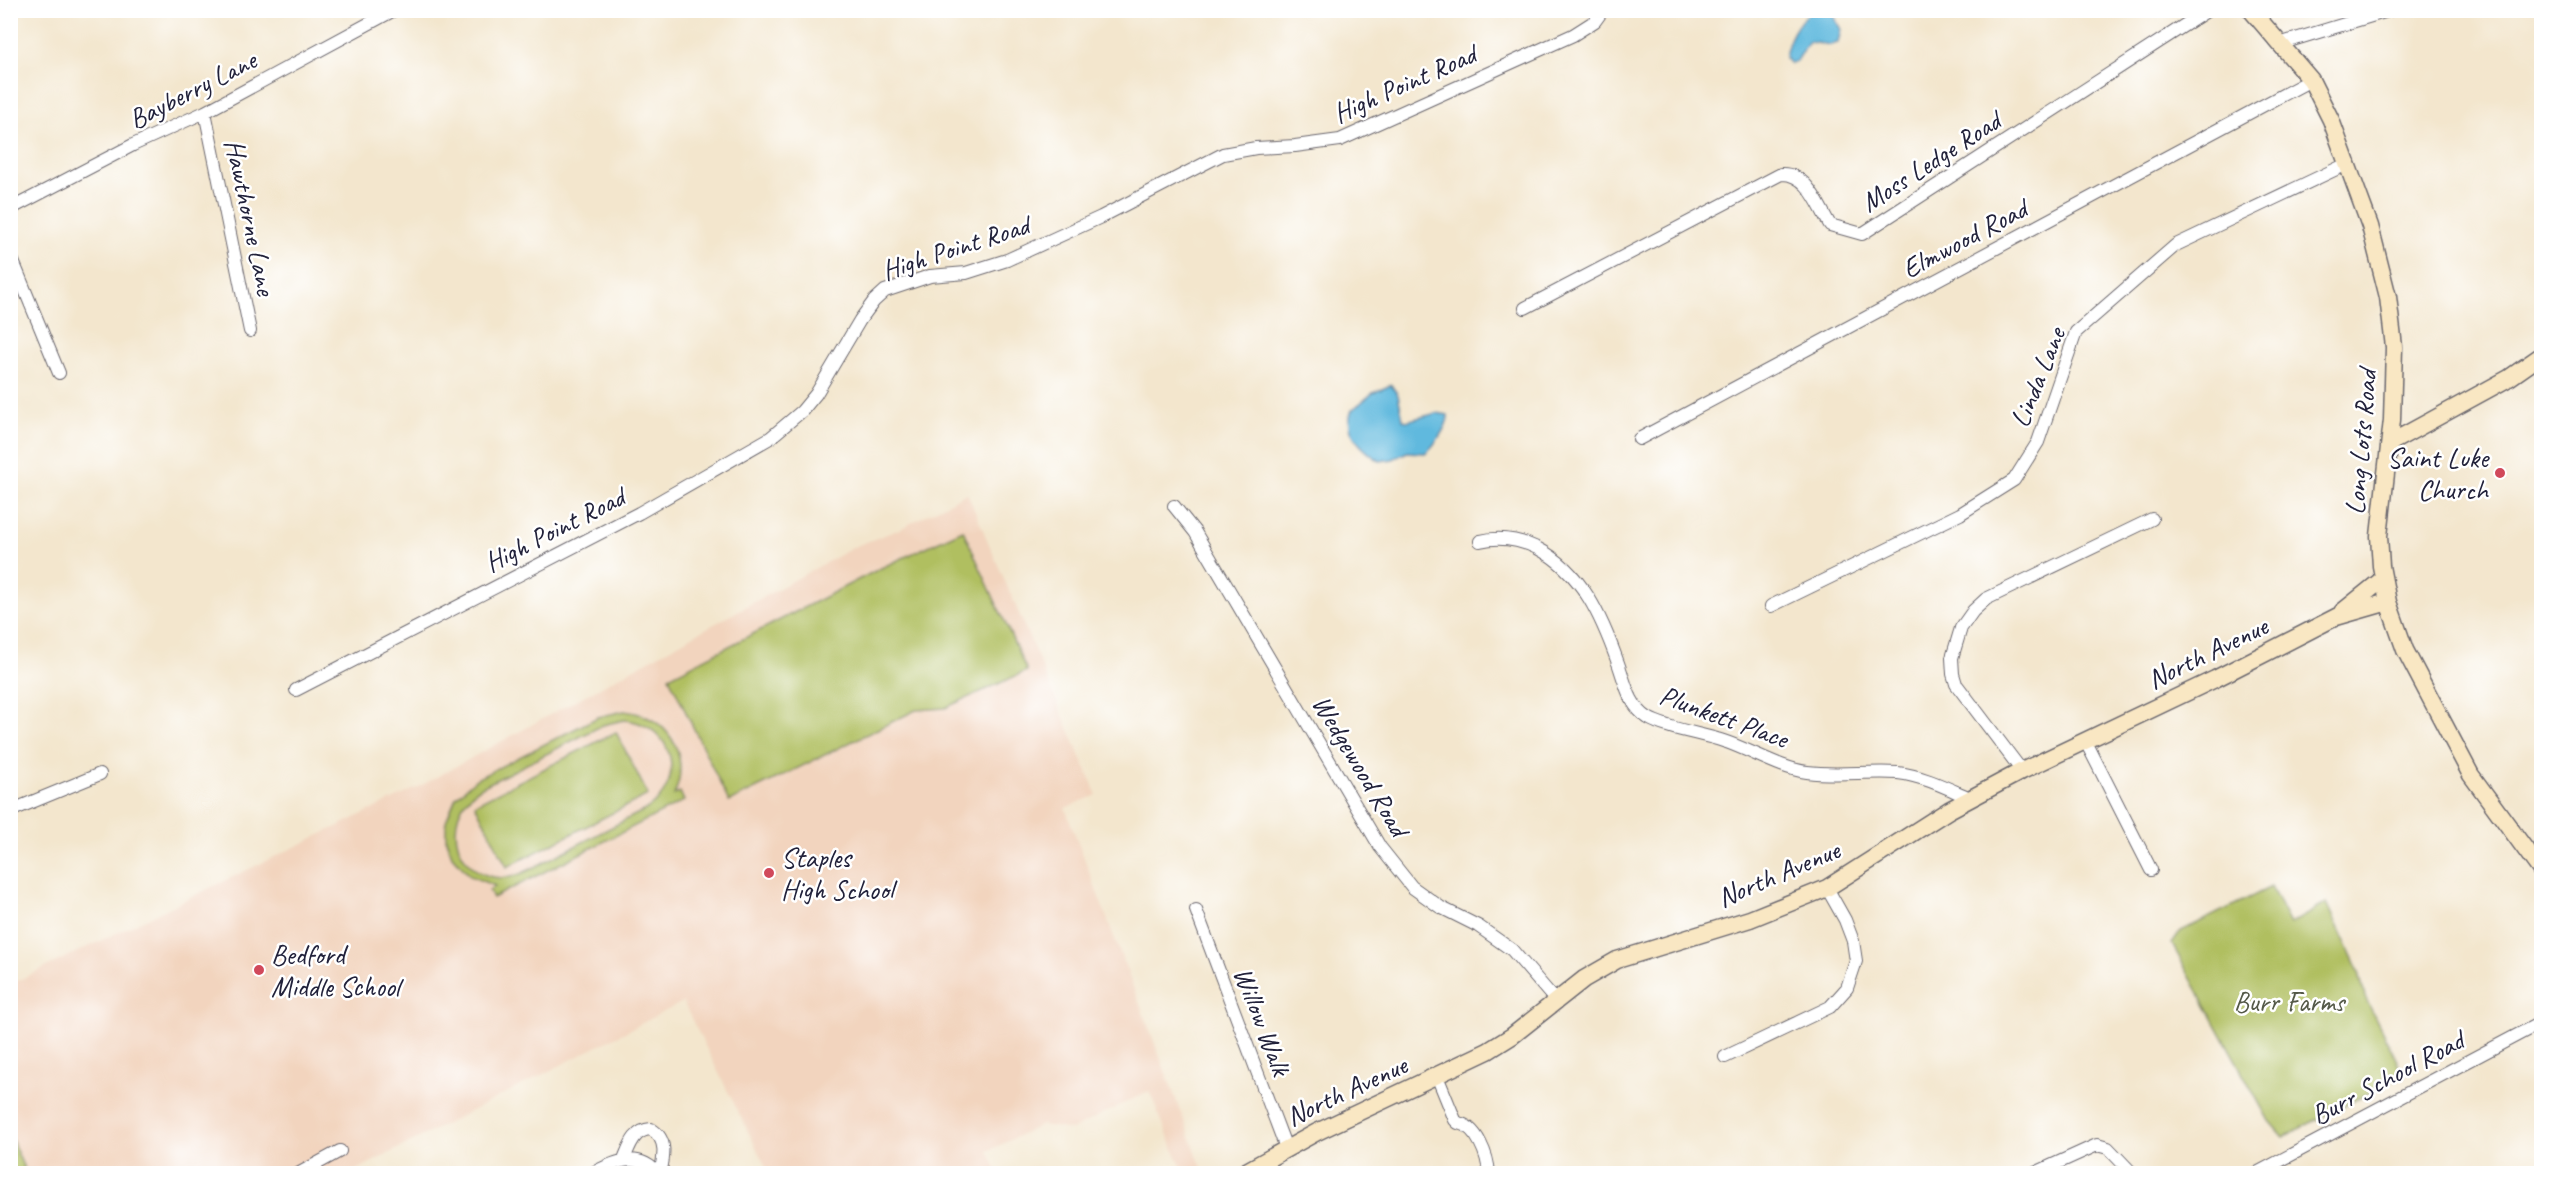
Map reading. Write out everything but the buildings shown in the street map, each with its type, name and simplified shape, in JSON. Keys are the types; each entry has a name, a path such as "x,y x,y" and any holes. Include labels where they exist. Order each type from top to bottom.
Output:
{"street":[{"name":"Bayberry Lane","path":"10,209 133,145 205,112 394,10"},
{"name":"High Point Road","path":"296,690 639,513 770,438 802,411 816,394 860,320 874,301 885,291 930,276 966,273 1007,260 1101,217 1224,154 1247,149 1302,146 1340,140 1573,35 1596,21 1603,10"},
{"name":"Moss Ledge Road","path":"1525,308 1781,174 1795,176 1805,182 1830,225 1862,234 2208,10"},
{"name":"Long Lots Road","path":"2251,10 2311,80 2349,163 2372,232 2388,297 2394,347 2392,420 2379,536 2383,579 2388,602 2405,650 2471,775 2541,872"},
{"path":"2279,44 2391,10"},
{"name":"Elmwood Road","path":"1639,439 2311,80"},
{"name":"Hawthorne Lane","path":"205,112 250,331"},
{"name":"Linda Lane","path":"1771,606 1960,514 2014,480 2038,442 2076,332 2176,245 2349,163"},
{"path":"10,254 59,373"},
{"path":"2390,443 2509,378 2541,355"},
{"path":"2392,420 2430,420"},
{"name":"Wedgewood Road","path":"1174,506 1195,532 1380,847 1412,887 1427,899 1478,926 1512,950 1556,1001"},
{"path":"2022,771 1956,684 1952,658 1961,628 1973,611 1986,599 2152,519"},
{"name":"Plunkett Place","path":"1480,541 1505,537 1531,545 1550,555 1565,569 1584,590 1599,613 1632,700 1648,717 1726,741 1805,772 1900,774 1924,779 1970,798"},
{"name":"North Avenue","path":"2336,617 2383,579"},
{"name":"North Avenue","path":"1241,1173 1286,1148 1437,1076 1504,1041 1584,979 1617,960 1750,919 1827,888 1970,798 2022,771 2086,742 2336,617 2388,602"},
{"path":"2086,742 2151,870"},
{"path":"10,812 99,774"},
{"path":"1725,1058 1830,1007 1847,988 1856,961 1853,941 1845,920 1827,888"},
{"name":"Willow Walk","path":"1196,910 1286,1148"},
{"name":"Burr School Road","path":"2255,1173 2541,1022"},
{"path":"1437,1076 1455,1120 1464,1124 1478,1139 1484,1151 1489,1173"},
{"path":"591,1173 624,1159 643,1162 659,1173 665,1152 661,1141 651,1129 644,1129 637,1134 624,1159"},
{"path":"2033,1173 2083,1149 2101,1145 2108,1148 2133,1173"},
{"path":"298,1173 340,1151"}],"shaded area":[{"name":"Staples High School","path":"967,493 1097,795 1065,808 1204,1173 1184,1173 1149,1091 1071,1130 1041,1125 988,1151 998,1173 769,1173 683,1002 351,1173 11,1174 11,984 417,788 856,546 900,529"}],"green space":[{"path":"963,530 1027,671 945,708 916,710 729,802 669,677 881,568"},
{"path":"624,711 640,714 653,720 664,729 678,752 679,780 674,795 680,792 684,801 493,898 489,890 495,886 470,876 452,856 446,839 446,821 456,797 476,779 598,717","holes":["624,720 641,724 655,732 664,743 670,757 671,771 667,786 659,799 645,810 516,876 492,877 477,870 466,860 459,846 456,831 459,815 466,800 480,788 603,725"]},
{"path":"616,732 648,795 507,867 475,804"},
{"name":"Burr Farms","path":"2271,887 2290,924 2327,903 2359,972 2365,997 2404,1075 2283,1137 2269,1121 2172,944 2181,931"},
{"path":"11,1138 26,1173 11,1173"}],"water":[{"path":"1812,11 1830,11 1841,29 1838,43 1830,45 1809,42 1796,62 1790,64 1785,58 1788,44 1802,20"},
{"path":"1391,385 1398,395 1403,419 1406,421 1437,413 1448,415 1448,419 1440,436 1425,453 1407,452 1393,459 1380,461 1356,440 1350,426 1350,418 1352,410 1373,393"}],"place":[{"name":"Saint Luke Church","path":"2500,473"},
{"name":"Staples High School","path":"769,873"},
{"name":"Bedford Middle School","path":"259,970"}]}
